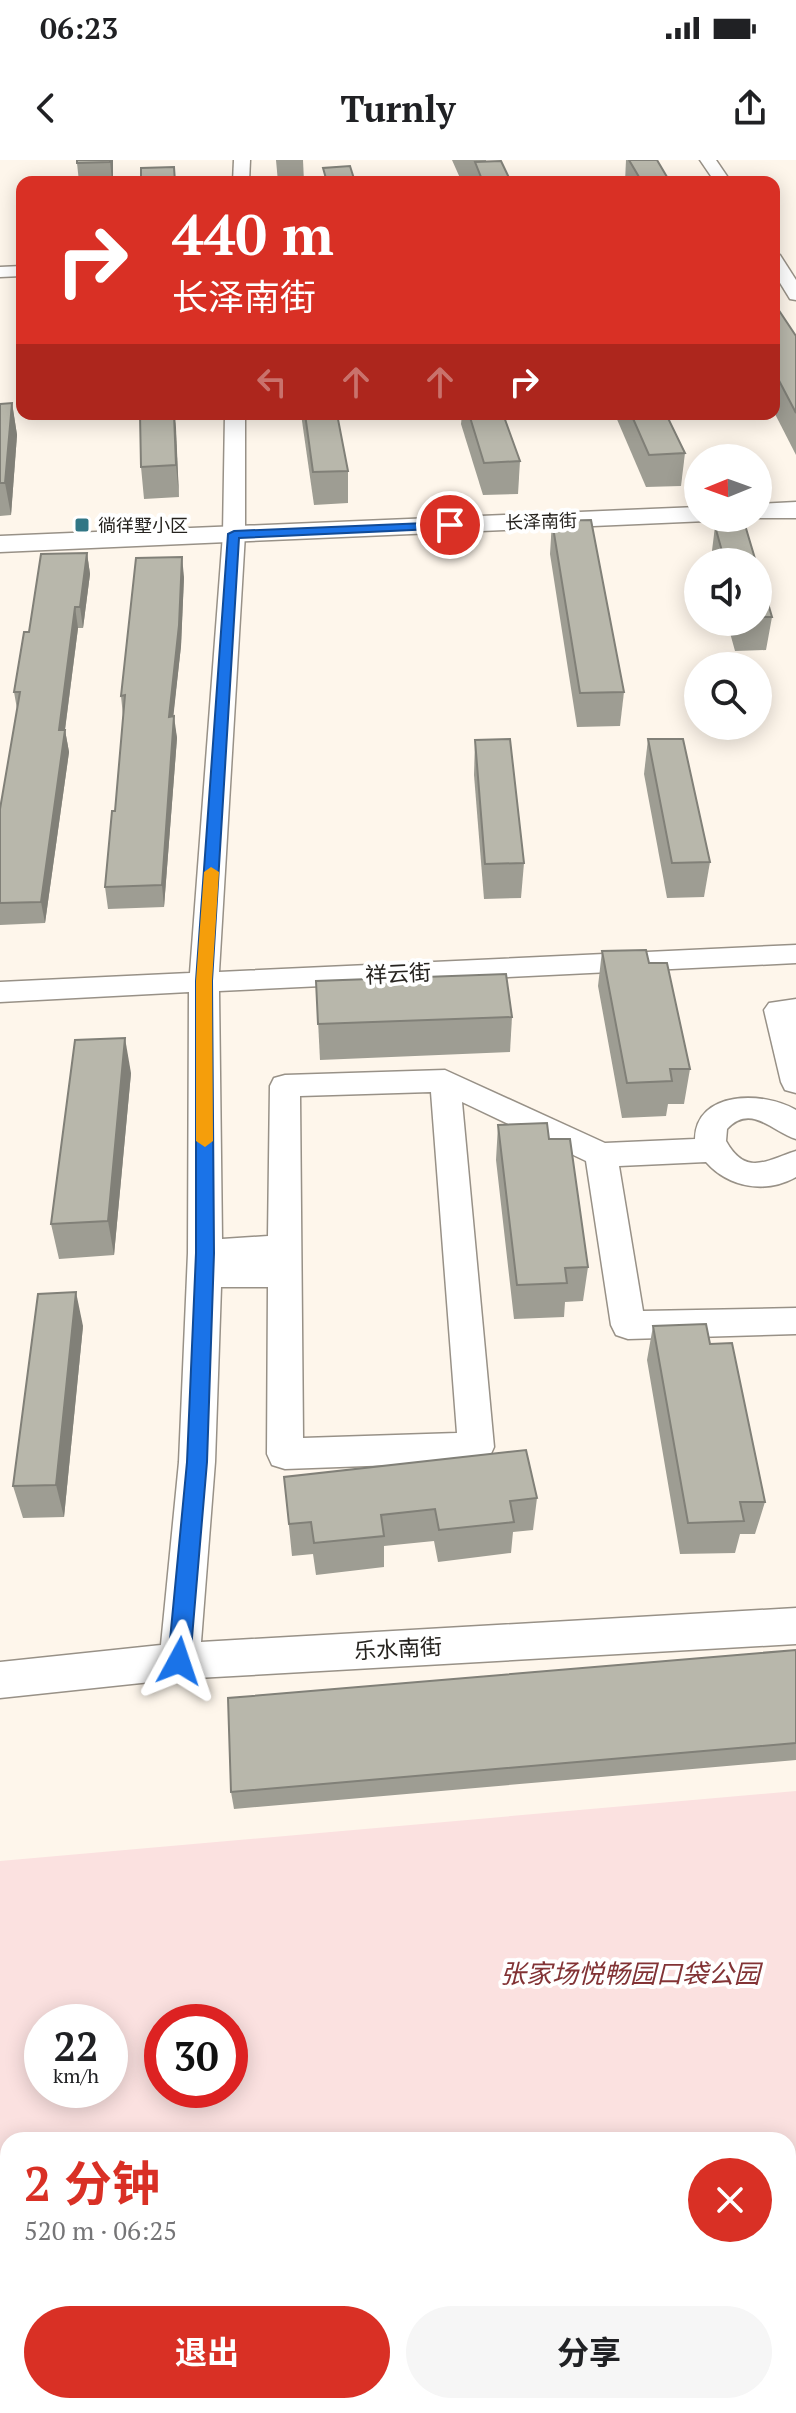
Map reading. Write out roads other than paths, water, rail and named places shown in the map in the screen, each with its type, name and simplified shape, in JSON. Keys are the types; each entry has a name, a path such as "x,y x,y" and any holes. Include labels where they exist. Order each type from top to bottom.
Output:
{"street":[{"path":"780,269 796,295"},
{"path":"179,1661 197,1462 204,1263 204,981 234,534 235,420"},
{"path":"772,511 796,510"},
{"name":"长泽南街","path":"0,544 684,516"},
{"name":"祥云街","path":"0,992 796,954"},
{"path":"796,1009 779,1010 796,1082"},
{"path":"445,1081 476,1447 285,1454 285,1086 445,1081 601,1155 711,1150 733,1169 749,1174 781,1172 796,1163"},
{"path":"711,1150 709,1129 715,1120 737,1109 766,1109 780,1114 796,1128"},
{"path":"601,1155 628,1325 796,1321"},
{"path":"204,1263 285,1261"},
{"name":"乐水南街","path":"0,1680 179,1661 796,1626"}],"place":[{"name":"徜徉墅小区","path":"82,525"}],"park label":[{"name":"张家场悦畅园口袋公园","path":"630,1973"}]}
